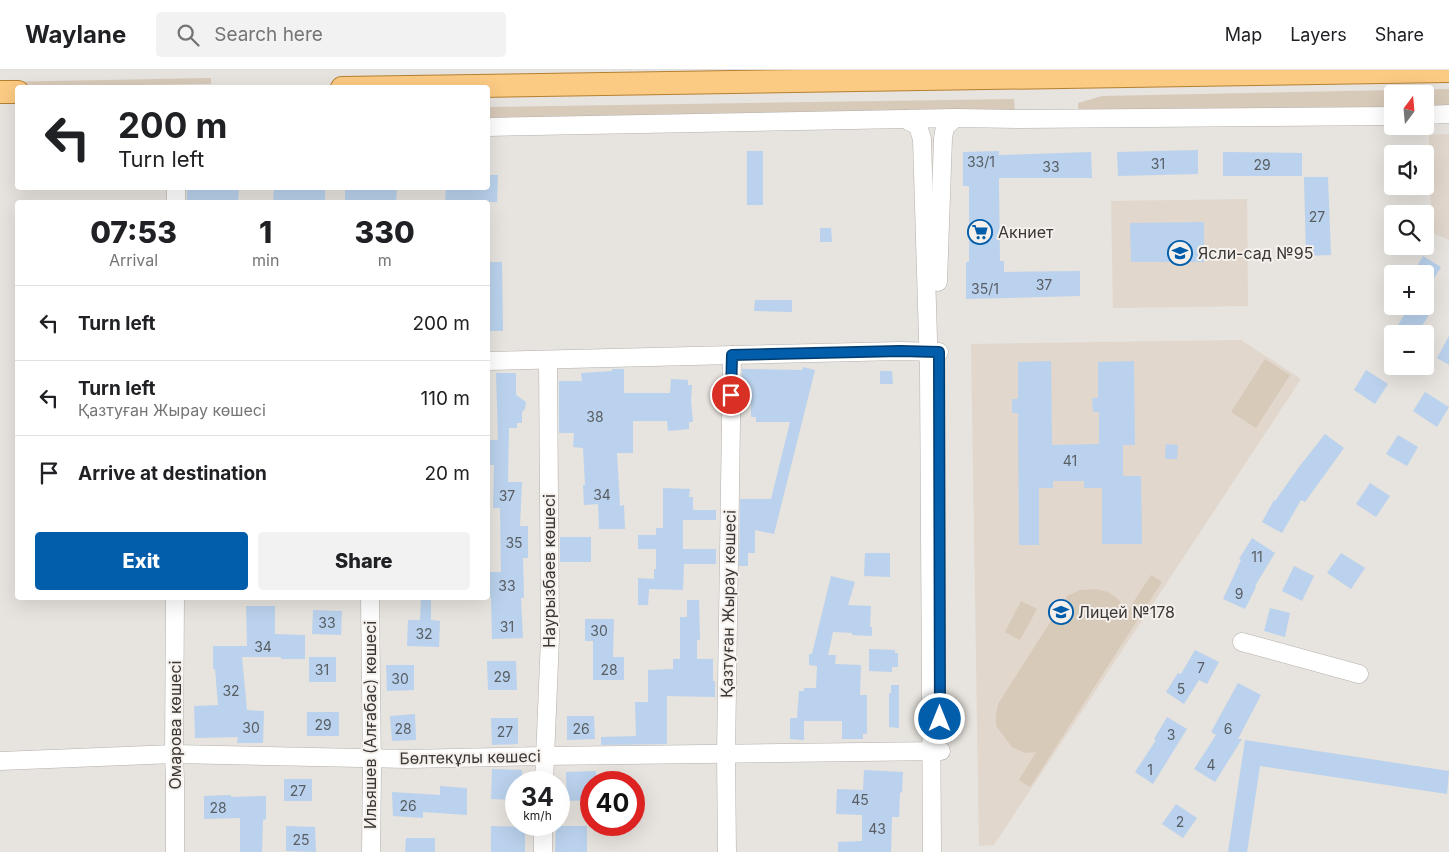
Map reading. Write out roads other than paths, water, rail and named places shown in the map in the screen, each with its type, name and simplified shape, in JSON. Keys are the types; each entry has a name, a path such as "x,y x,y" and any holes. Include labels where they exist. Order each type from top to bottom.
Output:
{"main road":[{"path":"490,85 1330,71 1449,71"}],"street":[{"path":"1434,115 1449,114"},
{"path":"490,127 955,118 1384,116"},
{"path":"932,852 936,751 934,352 938,300 943,138 945,127 955,118"},
{"path":"905,119 918,126 922,139 928,300 934,352"},
{"path":"490,361 900,351 934,352"},
{"name":"Қазтуған Жырау көшесі","path":"727,852 726,754 732,355"},
{"name":"Наурызбаев көшесі","path":"544,771 550,638 548,360"},
{"name":"Омарова көшесі","path":"175,600 175,852"},
{"name":"Ильяшев (Алғабас) көшесі","path":"370,600 371,852"},
{"path":"1242,642 1359,674"},
{"path":"936,751 942,852"},
{"name":"Бөлтекұлы көшесі","path":"0,761 174,754 371,759 936,751"},
{"path":"544,836 544,852"}],"place":[{"name":"Акниет","path":"980,232"},
{"name":"Ясли-сад №95","path":"1180,253"},
{"name":"Лицей №178","path":"1061,612"}]}
